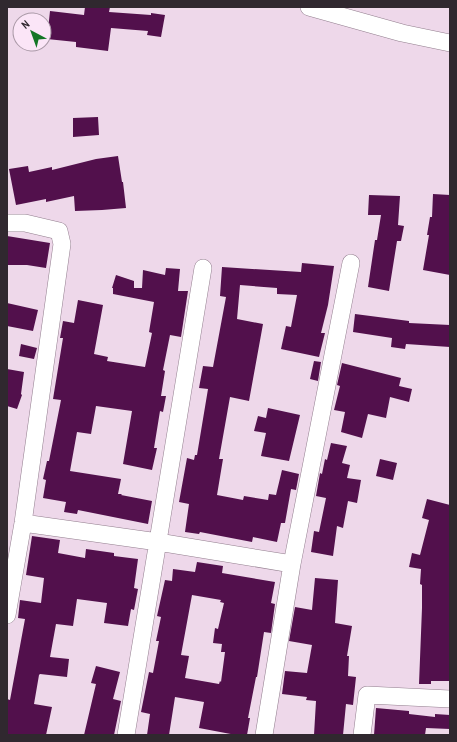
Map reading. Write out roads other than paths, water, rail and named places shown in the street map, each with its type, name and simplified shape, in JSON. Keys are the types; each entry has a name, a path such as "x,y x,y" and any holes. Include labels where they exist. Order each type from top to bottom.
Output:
{"street":[{"path":"309,7 402,33 450,43"},
{"path":"7,223 25,223 59,231 62,244 23,523 7,615"},
{"path":"264,735 292,564 350,263"},
{"path":"126,735 204,268"},
{"path":"23,523 158,542 292,564"},
{"path":"362,735 367,695 450,699"}]}
